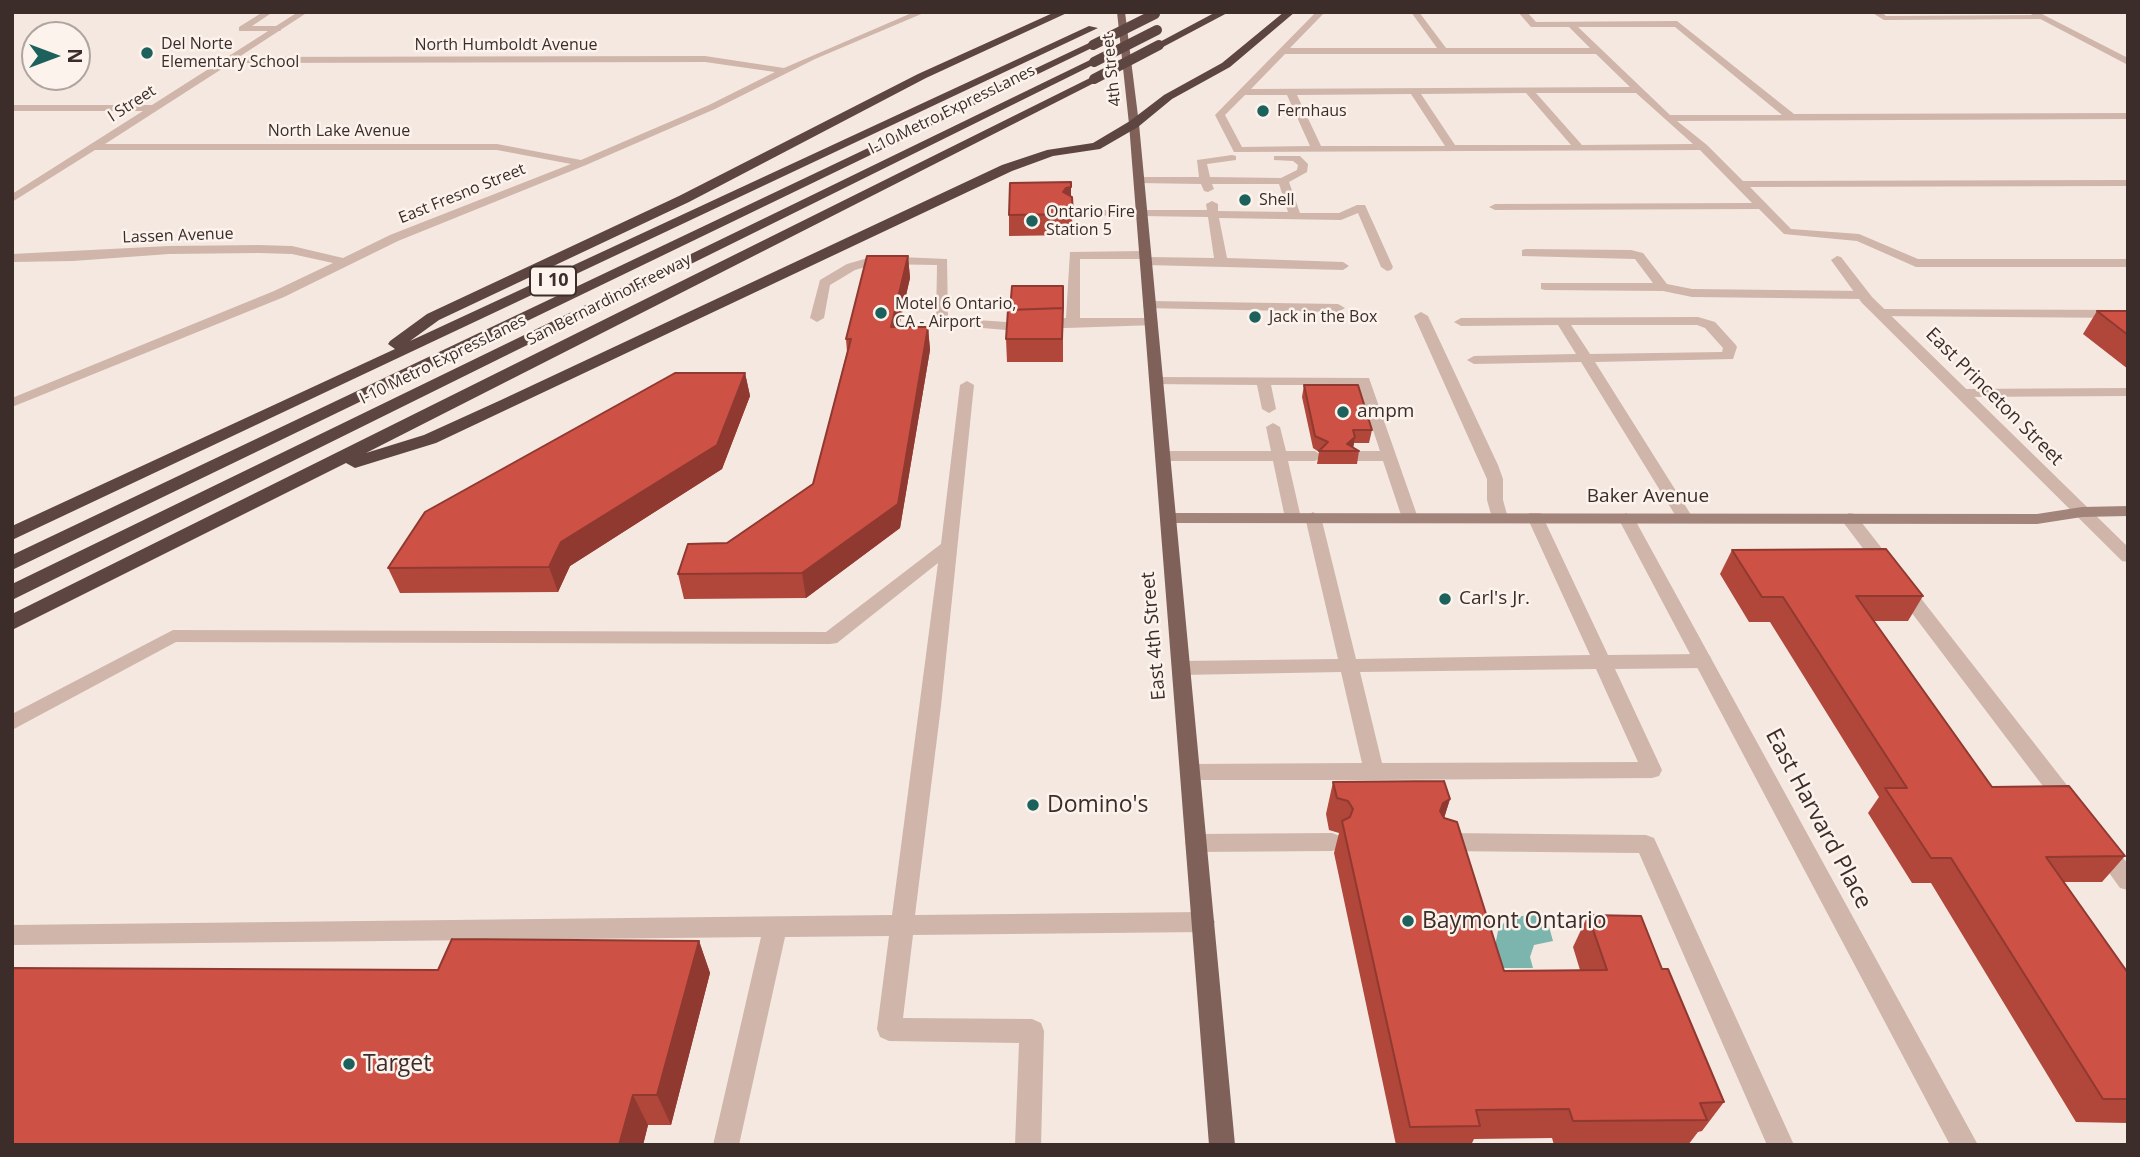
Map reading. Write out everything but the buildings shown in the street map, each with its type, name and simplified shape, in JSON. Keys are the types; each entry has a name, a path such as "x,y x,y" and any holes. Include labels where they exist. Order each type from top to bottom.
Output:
{"highway":[{"path":"356,372 433,317 684,199 922,76 1064,12"},
{"name":"San Bernardino Freeway","path":"12,624 296,481 1094,70 1159,45 1224,12"},
{"path":"296,481 430,439 783,276 891,221 1007,168 1051,153 1096,146 1134,124 1168,97 1226,65 1290,12"},
{"name":"I-10 Metro ExpressLanes","path":"12,563 1097,32 1157,13"},
{"name":"I-10 Metro ExpressLanes","path":"12,593 1094,70 1169,24"},
{"name":"San Bernardino Freeway","path":"12,534 356,372 1097,32"}],"main road":[{"name":"4th Street","path":"1121,14 1134,124"},
{"name":"East 4th Street","path":"1134,124 1222,1145"}],"street":[{"path":"269,12 242,29 278,29"},
{"name":"I Street","path":"13,198 304,12"},
{"name":"East Fresno Street","path":"12,403 279,294 394,238 582,163 712,107 782,70 922,12"},
{"path":"1321,12 1220,115 1238,150 1703,147"},
{"path":"1415,12 1443,51"},
{"path":"1522,12 1534,25 1677,24 1791,117"},
{"path":"1587,12 1600,25"},
{"path":"1875,12 1884,18 2036,14 2128,62"},
{"path":"1571,25 1667,118 1703,147 1788,232 1859,238 1916,263 2128,263"},
{"path":"1283,51 1598,51"},
{"name":"North Humboldt Avenue","path":"229,60 705,59 782,70"},
{"path":"1243,92 1638,90"},
{"path":"1414,91 1452,149"},
{"path":"1529,91 1579,148"},
{"path":"1291,92 1317,150"},
{"path":"12,108 155,108"},
{"path":"1667,118 2128,116"},
{"name":"North Lake Avenue","path":"94,147 497,147 519,149 582,163"},
{"path":"1221,262 1207,180 1201,162 1232,158"},
{"path":"1139,180 1283,181 1301,172 1303,164 1296,158 1271,158"},
{"path":"1233,180 1240,205"},
{"path":"1260,181 1269,205"},
{"path":"1283,181 1295,215"},
{"path":"1740,184 2128,183"},
{"path":"1072,212 1141,213 1211,204 1269,205 1295,215 1341,217 1361,206 1387,267"},
{"path":"1496,206 1763,206"},
{"name":"Lassen Avenue","path":"12,258 73,257 169,250 259,249 292,250 345,262"},
{"path":"1526,253 1632,254 1639,257 1663,287"},
{"path":"1073,322 1074,255 1343,266"},
{"path":"817,318 824,283 851,267 875,260 943,262 941,321 1006,326 1073,322 1151,322"},
{"name":"East Princeton Street","path":"1838,260 1881,313 2128,557"},
{"path":"1545,286 1663,287 1692,293 1725,295 1864,295"},
{"path":"1149,305 1338,308"},
{"path":"1881,313 2128,314"},
{"path":"1421,316 1490,465 1495,479 1495,500 1500,518"},
{"path":"1562,321 1685,518"},
{"path":"1461,322 1698,321 1710,325 1730,347 1728,356 1474,360"},
{"path":"1156,381 1364,381 1410,518"},
{"path":"1263,381 1269,409"},
{"path":"967,385 889,1029 1032,1031 1028,1145"},
{"path":"1962,393 2128,392"},
{"path":"1273,427 1293,518"},
{"path":"1163,456 1315,456"},
{"path":"1355,456 1389,456"},
{"name":"Baker Avenue","path":"1168,518 2038,519 2082,512 2128,511"},
{"path":"1313,517 1374,772"},
{"path":"1190,772 1652,770 1535,517"},
{"name":"East Harvard Place","path":"1626,518 1965,1145"},
{"path":"1849,518 2077,815"},
{"path":"12,723 173,636 830,638 948,548"},
{"path":"1181,668 1703,661"},
{"path":"2094,837 2128,881"},
{"path":"1196,843 1332,842"},
{"path":"1443,842 1646,844 1781,1145"},
{"path":"12,935 1203,922"},
{"path":"726,1145 775,927"}],"water":[{"path":"1535,913 1546,916 1553,941 1534,945 1530,957 1533,968 1496,968 1494,951 1498,931 1506,920"}],"place":[{"name":"Del Norte Elementary School","path":"147,53"},
{"name":"Fernhaus","path":"1263,111"},
{"name":"Shell","path":"1245,200"},
{"name":"Ontario Fire Station 5","path":"1032,221"},
{"name":"Motel 6 Ontario, CA - Airport","path":"881,313"},
{"name":"Jack in the Box","path":"1255,317"},
{"name":"ampm","path":"1343,412"},
{"name":"Carl's Jr.","path":"1445,599"},
{"name":"Domino's","path":"1033,805"},
{"name":"Baymont Ontario","path":"1408,921"},
{"name":"Target","path":"349,1064"}]}
